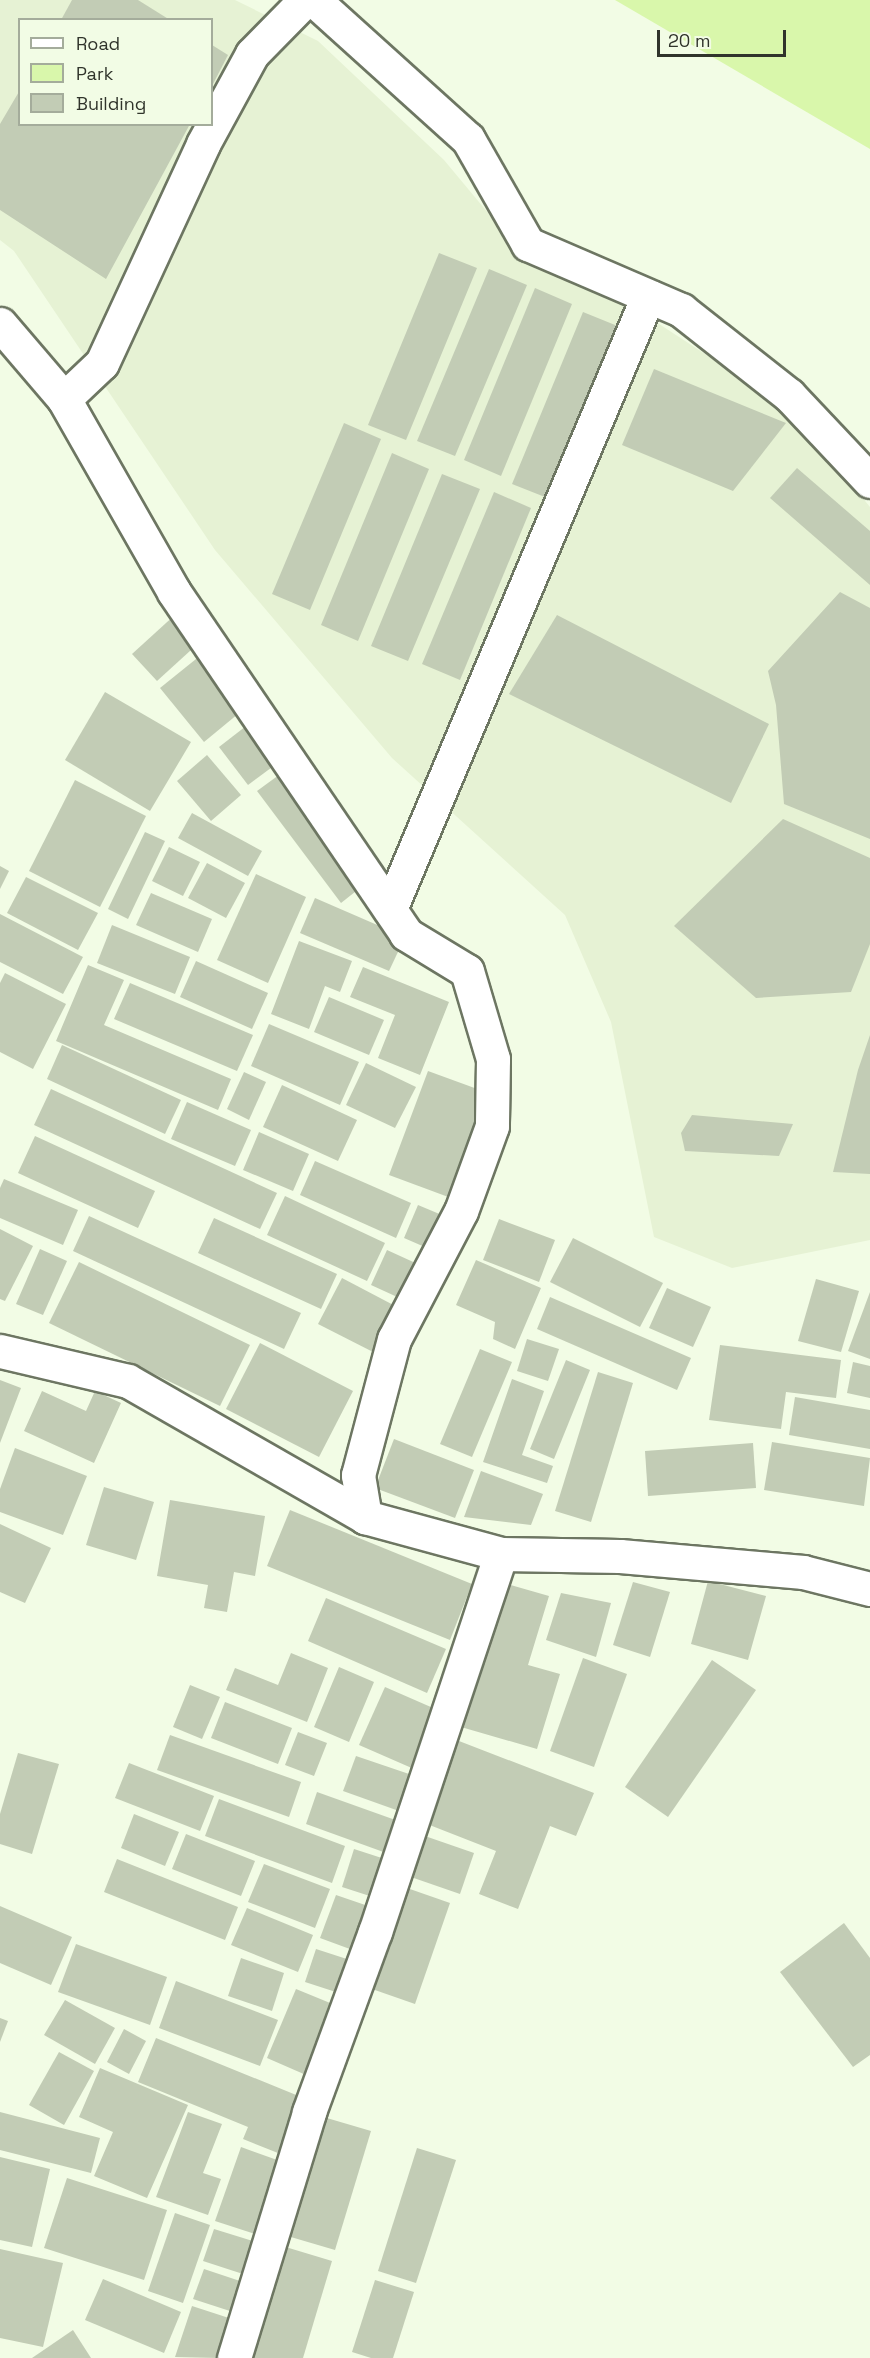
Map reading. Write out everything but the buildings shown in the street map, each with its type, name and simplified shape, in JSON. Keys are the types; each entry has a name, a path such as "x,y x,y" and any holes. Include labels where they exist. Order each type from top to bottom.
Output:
{"street":[{"path":"213,126 252,54 305,0"},
{"path":"314,0 468,140 528,244 681,310 789,395 870,482"},
{"path":"64,399 102,363 213,126"},
{"path":"390,909 648,296"},
{"path":"0,324 64,399 174,592 406,934 467,971 493,1059 492,1126 461,1211 394,1339 358,1475 365,1517"},
{"path":"0,1351 128,1381 365,1517 501,1554 620,1556 803,1572 870,1589"},
{"path":"234,2358 309,2112 375,1932 501,1554"}],"shaded area":[{"path":"0,0 235,0 318,41 444,160 523,255 653,320 791,410 870,507 870,1240 732,1268 654,1237 611,1022 565,915 392,758 215,550 14,251 0,240"}],"green space":[{"path":"615,0 870,0 870,149"}]}
